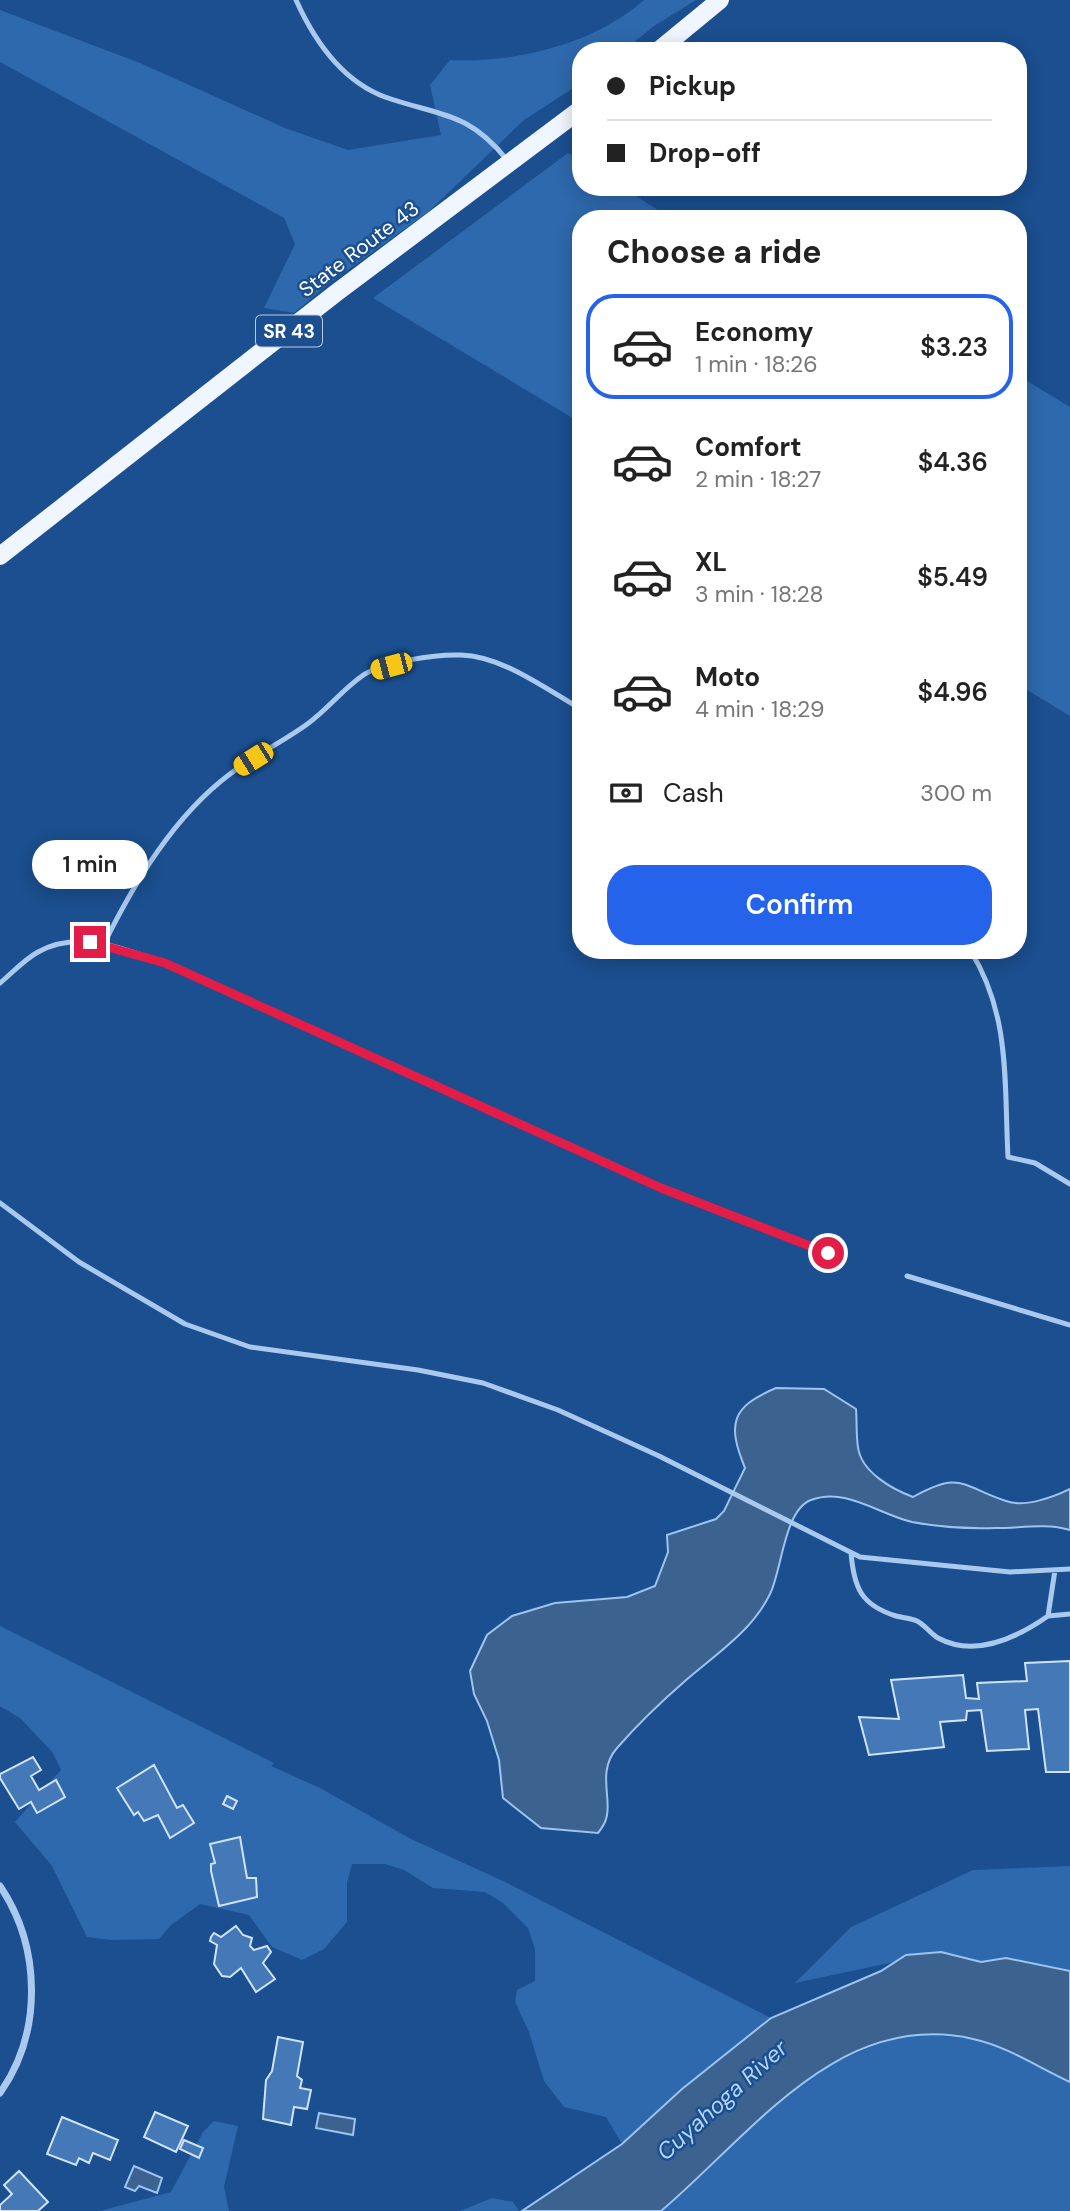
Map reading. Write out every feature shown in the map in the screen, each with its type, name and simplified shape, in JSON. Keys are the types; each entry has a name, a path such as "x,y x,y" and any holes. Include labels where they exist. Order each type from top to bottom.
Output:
{"main road":[{"path":"669,42 720,0"},
{"name":"State Route 43","path":"0,556 336,293 572,116"}],"street":[{"path":"0,1886 23,1931 32,1989 29,2026 23,2047 0,2093"}],"lane":[{"path":"296,0 318,44 351,77 383,96 454,116 494,143 509,163"},
{"path":"104,944 153,858 197,804 229,774 309,723 366,673 417,659 461,655 485,659 572,704"},
{"path":"0,983 38,952 76,939 104,944 165,963 661,1188 828,1253"},
{"path":"976,959 987,977 998,1010 1008,1157 1035,1163 1070,1184"},
{"path":"0,1203 79,1262 185,1324 250,1347 418,1370 484,1383 558,1410 709,1481 860,1557 1010,1572 1070,1569"},
{"path":"907,1276 1070,1325"},
{"path":"851,1553 852,1574 860,1596 895,1616 918,1622 938,1638 961,1645 999,1642 1022,1634 1048,1616 1070,1614"},
{"path":"1048,1616 1055,1570"}],"shaded area":[{"path":"644,0 696,0 634,42 572,42 572,89 524,120 427,213 331,282 294,313 264,308 295,244 284,218 0,62 0,10 140,63 285,128 348,150 441,135 430,85 450,60 502,58 553,48 602,28"},
{"path":"568,153 572,155 572,196 636,196 658,210 572,210 572,418 373,298"},
{"path":"1027,381 1070,407 1070,716 1027,690"},
{"path":"0,1626 274,1763 271,1766 320,1788 411,1839 503,1881 771,2018 682,2089 622,2144 606,2117 564,2107 544,2081 529,2032 515,2002 517,1990 535,1981 535,1949 528,1928 503,1903 485,1892 433,1888 404,1870 385,1864 352,1864 347,1883 347,1922 324,1949 302,1960 272,1947 249,1915 200,1904 171,1925 159,1939 111,1940 87,1937 52,1866 15,1822 61,1770 53,1753 20,1718 0,1706"},
{"path":"1070,1866 1070,1971 1006,1958 981,1962 941,1952 795,1983 851,1927 973,1870"},
{"path":"915,2033 972,2039 1022,2055 1070,2082 1070,2211 661,2211 783,2097 819,2070 872,2046"},
{"path":"214,2121 238,2126 224,2187 229,2211 100,2211 171,2192 203,2132"},
{"path":"492,2198 513,2202 519,2211 460,2211"}],"water":[{"path":"776,1388 824,1389 856,1409 860,1456 871,1472 905,1494 913,1497 952,1482 1006,1501 1021,1503 1047,1498 1070,1489 1070,1530 1042,1526 975,1528 933,1525 899,1518 849,1499 824,1497 811,1500 802,1506 789,1528 770,1594 753,1620 732,1642 650,1713 611,1757 606,1776 608,1811 605,1823 598,1833 541,1828 503,1798 499,1760 487,1721 474,1694 470,1671 487,1635 512,1616 555,1603 627,1597 655,1586 668,1552 667,1535 716,1519 724,1511 745,1468 736,1440 737,1419 750,1402"},
{"name":"Cuyahoga River","path":"941,1952 981,1962 1006,1958 1070,1971 1070,2082 1011,2052 973,2039 925,2034 880,2042 839,2060 800,2085 763,2115 661,2211 522,2211 622,2144 682,2089 771,2018 881,1971 906,1955"},
{"path":"319,2113 355,2119 353,2135 316,2128"},
{"path":"134,2166 162,2178 157,2193 139,2186 135,2191 125,2187"}],"building":[{"path":"1070,1661 1070,1772 1046,1772 1038,1709 1025,1710 1029,1749 987,1751 981,1710 967,1711 966,1720 940,1722 944,1747 869,1755 859,1717 899,1719 891,1680 963,1675 966,1698 979,1699 977,1683 1027,1681 1025,1663"},
{"path":"33,1757 41,1770 31,1776 39,1790 56,1780 65,1797 37,1813 31,1802 19,1809 0,1778 0,1774"},
{"path":"154,1765 177,1808 183,1805 194,1823 170,1838 158,1815 144,1821 138,1812 134,1815 117,1788"},
{"path":"227,1796 237,1801 233,1809 223,1804"},
{"path":"240,1837 247,1878 256,1878 257,1897 219,1906 211,1871 211,1864 215,1863 210,1844"},
{"path":"236,1926 243,1935 252,1938 250,1946 254,1950 267,1946 271,1952 263,1963 275,1979 256,1992 241,1968 230,1977 222,1976 214,1964 217,1945 210,1941 211,1937 214,1933 221,1937"},
{"path":"278,2037 303,2042 297,2076 302,2080 300,2088 311,2090 307,2109 294,2107 291,2125 263,2119 266,2080 272,2071"},
{"path":"155,2112 188,2126 176,2152 144,2137"},
{"path":"62,2117 118,2140 110,2160 93,2153 89,2163 79,2158 76,2165 47,2154"},
{"path":"184,2140 203,2148 199,2158 180,2149"},
{"path":"19,2171 48,2202 38,2211 0,2211 0,2205 12,2194 4,2185"}],"route":[{"path":"90,942 115,946 165,963 661,1188 828,1253"}]}
